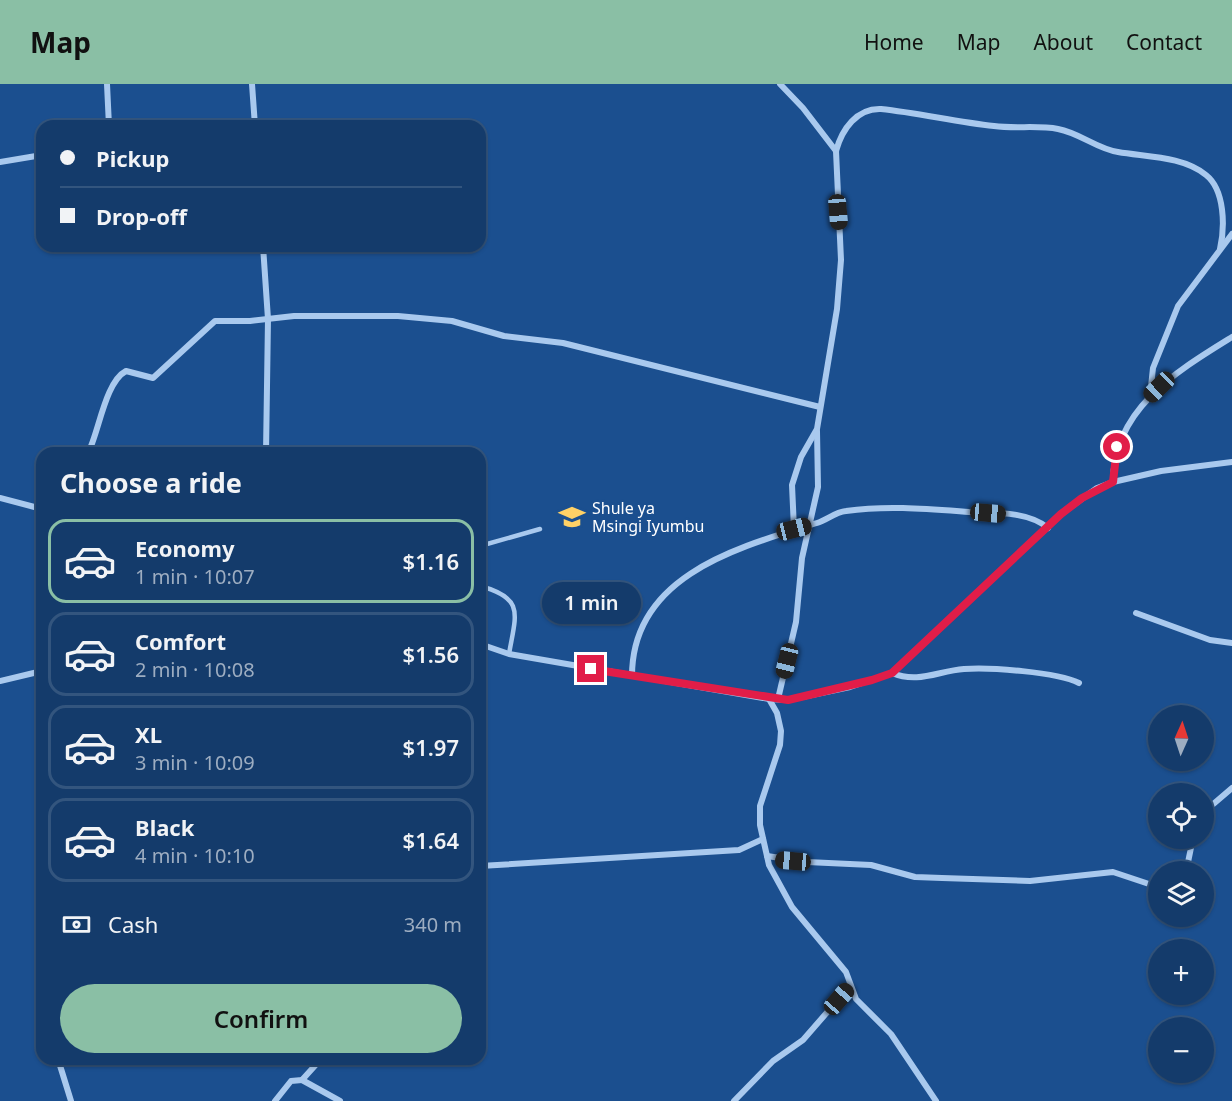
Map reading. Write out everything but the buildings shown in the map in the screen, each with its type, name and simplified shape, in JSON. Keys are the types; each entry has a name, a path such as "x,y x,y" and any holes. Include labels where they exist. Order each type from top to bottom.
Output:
{"street":[{"path":"107,84 109,120"},
{"path":"252,84 255,120"},
{"path":"780,84 803,108 836,151"},
{"path":"778,699 796,622 808,525 818,487 817,429 837,309 841,268 836,151 852,120 868,108 996,127 1047,128 1071,132 1113,151 1157,157 1204,173 1212,181 1221,206 1223,227 1220,249"},
{"path":"0,162 36,156"},
{"path":"1150,396 1153,368 1178,306 1232,234"},
{"path":"263,252 268,319 266,447"},
{"path":"90,447 107,402 124,371 153,378 215,321 294,316 398,316 452,321 495,334 563,343 820,407"},
{"path":"1113,482 1114,457 1119,439 1150,396 1183,367 1232,338"},
{"path":"794,529 792,485 801,457 817,429"},
{"path":"486,646 509,654 769,699 788,700 850,687 892,673 1082,498 1113,482 1161,471 1232,462"},
{"path":"0,498 36,507"},
{"path":"632,676 644,622 673,584 719,557 844,511 911,508 1032,518 1048,528"},
{"path":"1136,613 1201,637 1232,643"},
{"path":"892,673 912,679 963,669 1003,670 1064,678 1079,683"},
{"path":"0,681 36,672"},
{"path":"769,699 777,713 781,731 780,745 760,806 763,838 769,865 792,907 841,965 859,1003 891,1034 936,1101"},
{"path":"1214,803 1232,788"},
{"path":"486,866 739,850 763,838"},
{"path":"767,856 788,860 871,865 915,877 1030,880 1113,872 1148,884"},
{"path":"734,1101 773,1061 803,1040 850,986"},
{"path":"60,1065 70,1101"},
{"path":"302,1080 316,1065"},
{"path":"275,1101 291,1081 302,1080 340,1101"}],"lane":[{"path":"486,544 540,529"},
{"path":"486,588 503,593 513,604 515,622 509,654"}],"place":[{"name":"Shule ya Msingi Iyumbu","path":"572,517"}],"route":[{"path":"591,669 769,699 788,700 850,687 892,673 1061,514 1082,498 1113,482 1114,457 1117,447"}]}
